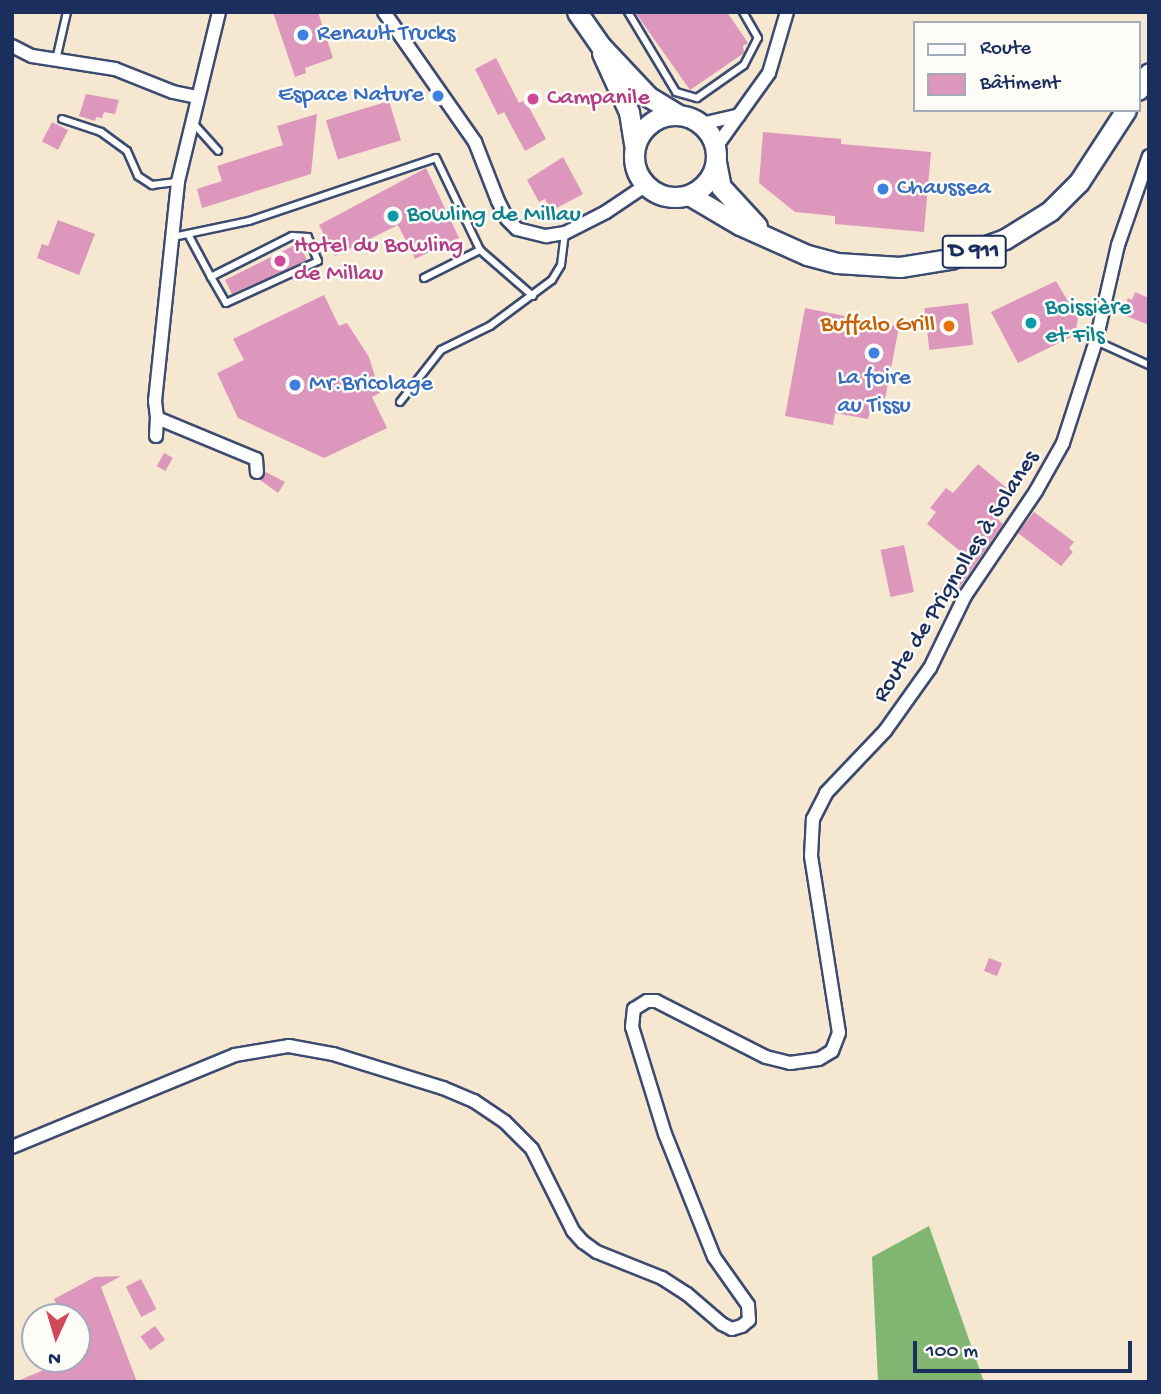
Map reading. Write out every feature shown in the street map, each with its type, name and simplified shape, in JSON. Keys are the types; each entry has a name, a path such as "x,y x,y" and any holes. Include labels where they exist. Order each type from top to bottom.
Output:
{"main road":[{"path":"578,12 600,45 649,97 679,115 701,124 716,155 706,183 689,195 668,197 646,185 636,170 633,125 600,45"},
{"name":"D 911","path":"689,195 740,225 807,255 869,267 926,264 975,252 1027,227 1062,200 1104,147 1125,112"},
{"path":"634,148 648,124 661,117 679,115"},
{"name":"D 911","path":"716,155 721,187 768,236"}],"street":[{"path":"156,436 155,401 165,327 178,182 219,12"},
{"path":"384,12 475,142 507,219 517,229 530,233 565,233 606,212 646,185"},
{"path":"716,155 738,116 769,73 787,12"},
{"path":"12,46 32,56 116,69 173,92 197,97"},
{"path":"701,124 738,116"},
{"name":"Route de Prignolles à Solanes","path":"12,1147 235,1055 289,1046 333,1054 443,1088 474,1101 505,1122 531,1149 573,1230 583,1242 597,1252 662,1278 732,1329 749,1320 748,1305 714,1257 665,1134 638,1052 632,1027 634,1009 647,1001 656,1002 766,1057 790,1063 819,1059 832,1051 839,1033 811,856 813,819 826,793 885,731 930,668 965,596 1036,491 1063,443 1096,341 1135,189 1149,156"},
{"path":"1135,189 1149,193"},
{"path":"157,418 256,459 257,472"}],"lane":[{"path":"56,60 67,12"},
{"path":"628,12 676,92 697,98 744,65 758,38 743,12"},
{"path":"62,119 101,132 110,138 127,151 138,176 152,185 178,182"},
{"path":"191,120 218,151"},
{"path":"173,237 189,236 249,221 436,158 480,250 533,296"},
{"path":"400,402 442,350 490,327 552,280 561,265 565,233"},
{"path":"189,236 211,278 226,303 317,261 308,237 292,236 211,278"},
{"path":"424,278 480,250"},
{"path":"1096,341 1149,365"}],"green space":[{"path":"929,1226 984,1382 878,1382 872,1257"}],"building":[{"name":"Renault Trucks","path":"273,12 318,12 333,58 305,68 306,73 295,77"},
{"path":"635,12 727,12 748,43 743,46 744,53 690,90"},
{"path":"496,58 519,103 525,100 546,139 525,151 504,112 498,115 475,69"},
{"path":"86,94 119,100 115,114 104,112 102,118 96,117 95,121 79,116"},
{"path":"389,101 401,140 338,160 326,120"},
{"path":"317,114 311,174 202,208 197,189 222,181 217,166 283,145 277,126"},
{"path":"52,122 68,130 58,150 42,142"},
{"path":"763,132 841,139 841,144 931,152 924,232 835,224 835,216 795,212 759,183"},
{"path":"563,157 583,194 551,211 545,199 539,202 527,180"},
{"name":"Bowling de Millau","path":"426,168 459,238 415,259 398,225 335,256 319,225"},
{"path":"58,220 95,234 79,275 37,258 42,244 48,246"},
{"path":"299,243 307,260 232,294 225,280"},
{"path":"1056,281 1078,318 1075,335 1018,363 991,312"},
{"path":"1135,292 1149,298 1149,325 1121,314 1128,298 1132,300"},
{"name":"Mr.Bricolage","path":"324,295 339,326 347,323 369,357 380,393 372,397 387,428 324,458 238,418 217,373 244,360 233,339"},
{"name":"Buffalo Grill","path":"968,303 973,345 929,350 924,308"},
{"path":"805,308 899,327 885,399 874,396 868,419 835,413 833,425 785,416"},
{"path":"164,453 173,458 165,471 157,466"},
{"path":"978,464 1014,494 995,517 1003,524 952,598 940,589 965,555 927,524 936,512 930,508 946,488 953,493"},
{"path":"266,472 285,482 278,493 260,480"},
{"path":"1034,512 1074,542 1069,548 1073,552 1061,566 1018,533"},
{"path":"904,545 914,592 891,597 881,550"},
{"path":"989,958 1002,963 997,976 984,971"},
{"path":"121,1276 101,1287 137,1382 15,1382 36,1373 91,1373 91,1303 56,1303 54,1299 95,1277"},
{"path":"141,1279 156,1309 141,1317 126,1287"},
{"path":"155,1326 165,1340 150,1350 140,1337"}],"place":[{"name":"Renault Trucks","path":"303,35"},
{"name":"Espace Nature","path":"438,96"},
{"name":"Campanile","path":"533,99"},
{"name":"Chaussea","path":"883,189"},
{"name":"Bowling de Millau","path":"393,216"},
{"name":"Hotel du Bowling de Millau","path":"280,261"},
{"name":"Boissière et Fils","path":"1031,323"},
{"name":"Buffalo Grill","path":"949,326"},
{"name":"La foire au Tissu","path":"874,353"},
{"name":"Mr.Bricolage","path":"295,385"}]}
